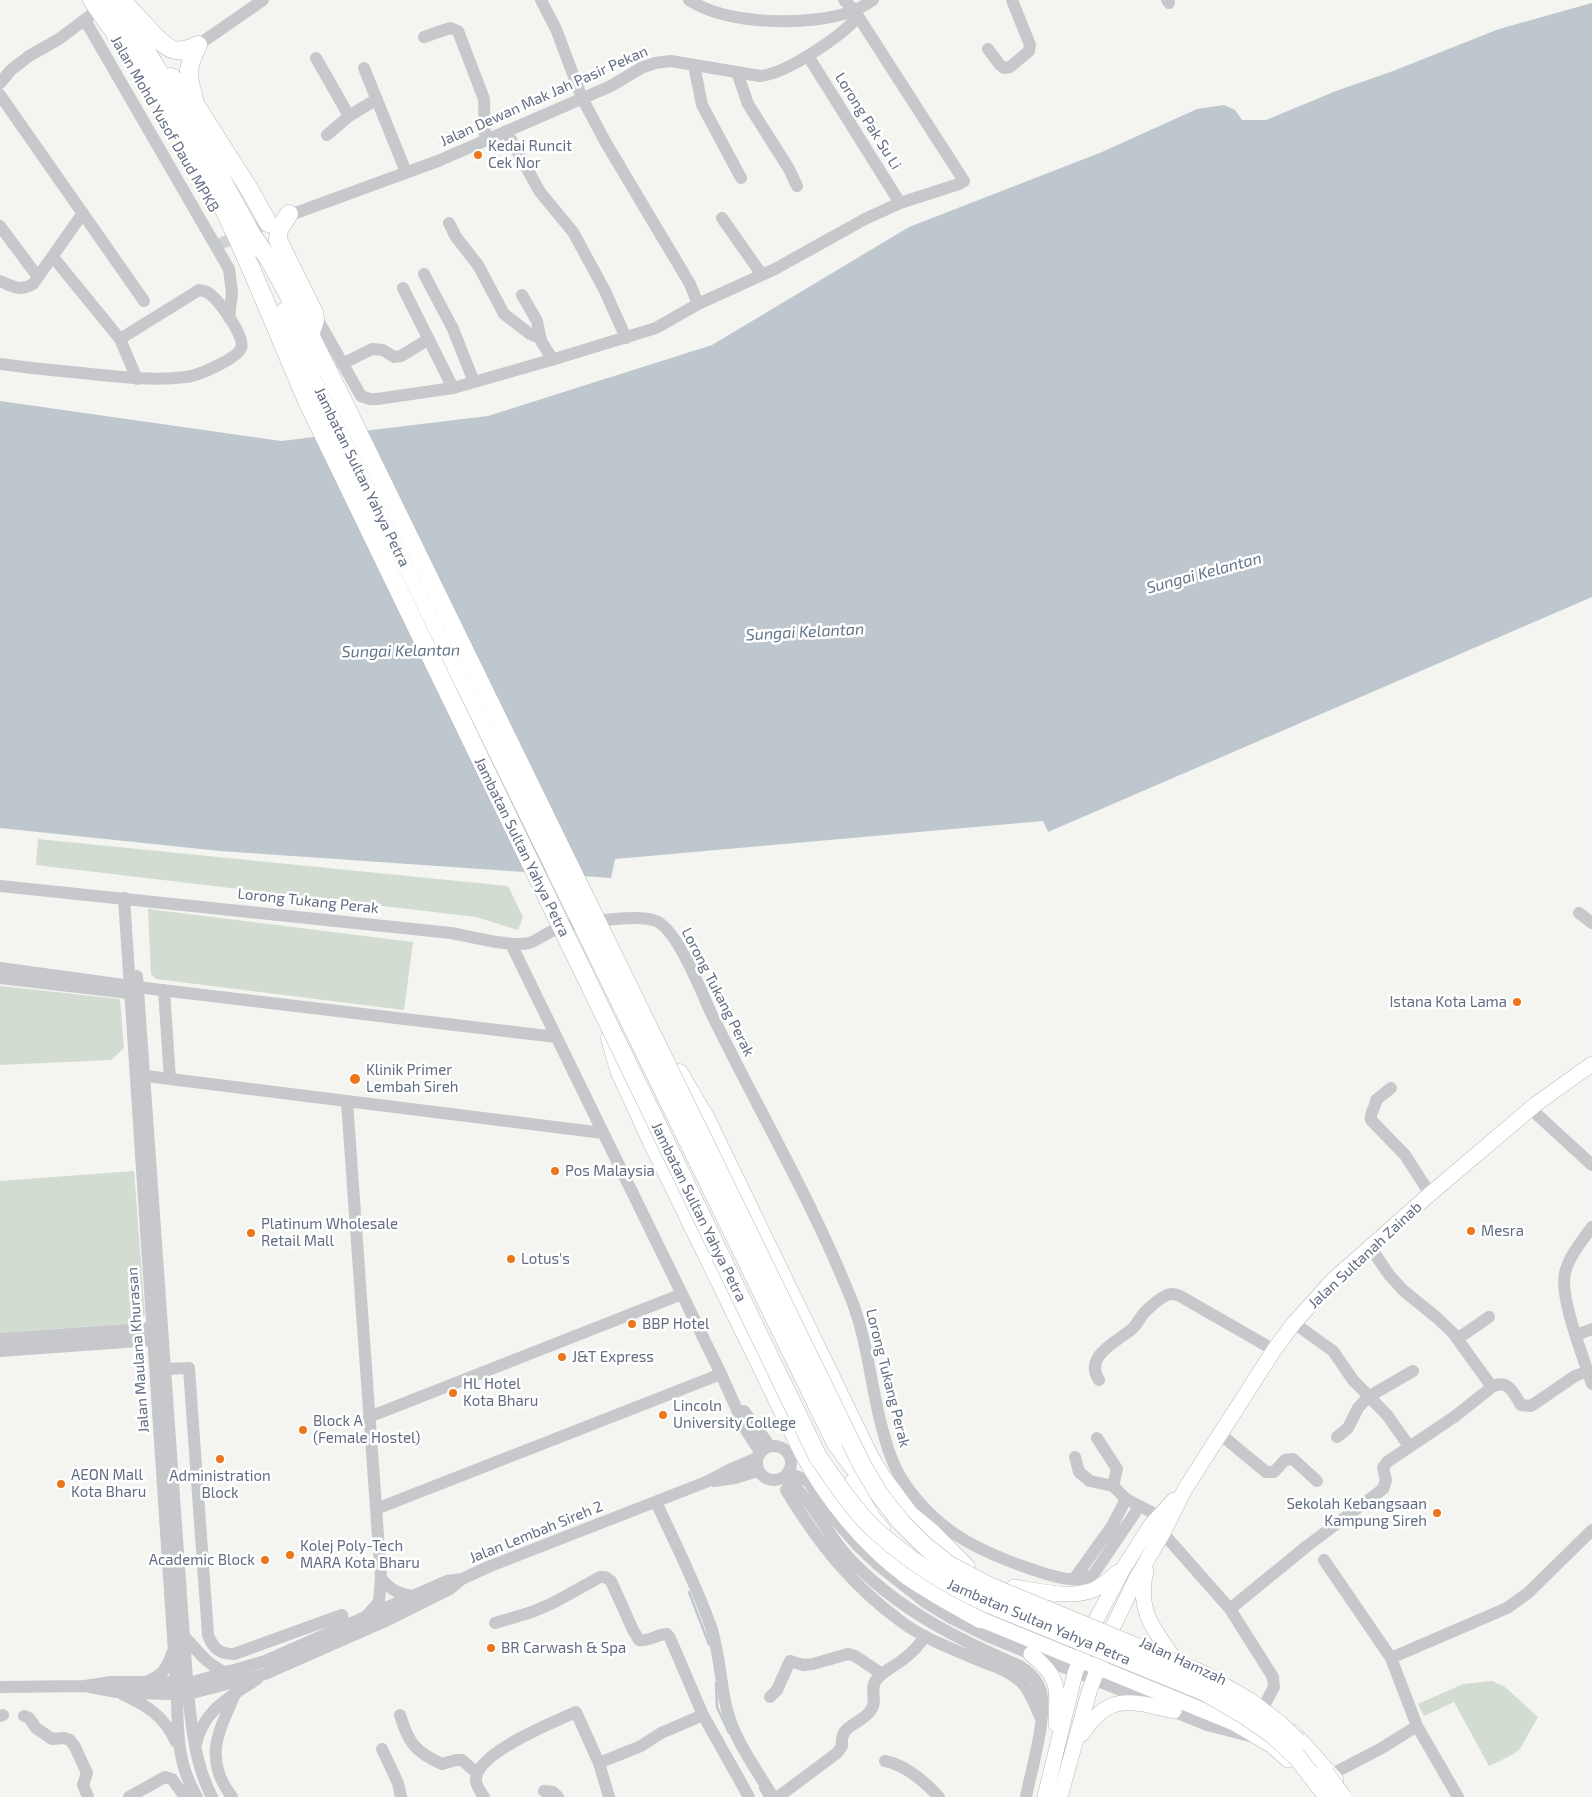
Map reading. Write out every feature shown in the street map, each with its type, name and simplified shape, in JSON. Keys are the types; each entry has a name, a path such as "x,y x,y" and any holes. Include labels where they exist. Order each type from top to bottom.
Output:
{"highway":[{"path":"81,0 180,130 231,223 256,231"},
{"path":"111,0 141,43 256,231 310,335 322,396"},
{"path":"120,0 135,13 166,47 179,51 198,45"},
{"path":"141,43 197,106 252,192 256,231 263,264 312,374"},
{"path":"197,106 188,76 188,66 198,45"},
{"path":"289,214 279,229 278,240 314,313 315,320 310,335"},
{"path":"256,231 322,396"},
{"name":"Jambatan Sultan Yahya Petra","path":"322,396 635,1000 862,1465 879,1494 901,1522 937,1556 968,1576 1202,1674 1250,1702 1280,1725 1303,1747 1342,1797"},
{"name":"Jambatan Sultan Yahya Petra","path":"322,396 604,1016 818,1457 845,1494 874,1528 913,1561 961,1592 1205,1692 1246,1716 1273,1735 1297,1758 1328,1797"},
{"path":"635,1000 705,1118 870,1458 881,1476 910,1514 966,1567"},
{"path":"604,1016 619,1070 627,1088 811,1466 828,1492 862,1534 908,1576 980,1619"}],"main road":[{"name":"Jambatan Sultan Yahya Petra","path":"312,374 834,1443"},
{"name":"Jalan Sultanah Zainab","path":"1185,1488 1274,1350 1294,1323 1334,1279 1430,1194 1531,1109 1592,1064"},
{"path":"834,1443 880,1506 910,1538 935,1555 1014,1587 1072,1594 1094,1590 1123,1569"},
{"path":"834,1443 849,1478 874,1518 914,1565 980,1619 1078,1666 1161,1693 1234,1723 1262,1739 1292,1764 1320,1797"},
{"path":"1045,1797 1078,1666 1095,1622 1123,1569 1151,1525 1185,1488"},
{"path":"1060,1797 1096,1673 1112,1629 1137,1577 1163,1533 1185,1488"},
{"path":"1150,1556 1143,1583 1142,1597 1145,1612 1153,1628 1171,1654"},
{"name":"Jalan Hamzah","path":"1014,1587 1215,1673 1264,1706 1296,1735 1332,1774 1348,1797"},
{"path":"1161,1693 1142,1677 1139,1663 1144,1654 1150,1651 1171,1654"},
{"path":"1031,1654 1048,1669 1054,1678 1056,1687 1056,1756"},
{"path":"1075,1744 1093,1717 1099,1711 1114,1704 1131,1702 1174,1711"}],"street":[{"path":"198,45 263,0"},
{"path":"541,0 556,30 582,98 606,144 690,284 698,304"},
{"path":"689,0 720,14 750,20 802,20 856,14 873,0"},
{"path":"314,313 361,396 370,399 453,388 656,328 698,304 762,275 866,219 900,204 959,184 964,180 856,14 844,0"},
{"path":"988,49 1004,68 1010,66 1029,50 1030,45 1012,0"},
{"path":"0,83 11,70 29,56 60,39 89,12"},
{"name":"Jalan Mohd Yusof Daud MPKB","path":"89,12 218,245 229,269 232,282 229,318"},
{"name":"Jalan Dewan Mak Jah Pasir Pekan","path":"256,231 289,214 438,161 611,86 641,68 655,63 671,61 770,76 808,56 852,24 856,14"},
{"path":"424,37 450,28 458,31 484,99 486,140"},
{"name":"Lorong Pak Su Li","path":"808,56 900,204"},
{"path":"316,58 349,116"},
{"path":"694,65 702,105 742,178"},
{"path":"364,68 406,172"},
{"path":"737,72 748,104 789,169 797,186"},
{"path":"0,95 144,301"},
{"path":"327,135 349,116 377,99"},
{"path":"506,131 540,192 573,232 604,289 626,338"},
{"path":"0,281 19,290 33,284 83,213"},
{"path":"722,218 762,275"},
{"path":"448,222 456,237 478,265 504,314 530,334 540,338"},
{"path":"0,226 38,277"},
{"path":"53,257 120,338 137,379"},
{"path":"424,274 453,330 474,382"},
{"path":"403,288 453,388"},
{"path":"0,364 137,379 186,377 199,374 235,355 241,350 243,343 229,318 211,294 199,290 120,338"},
{"path":"522,295 538,323 540,338 553,360"},
{"path":"342,364 372,349 383,350 394,357 402,356 429,339"},
{"name":"Lorong Tukang Perak","path":"0,886 451,932 511,944 528,944 555,930 617,918 656,921 666,928 676,940 713,1017 797,1180 850,1295 864,1340 889,1455 901,1478 931,1517 958,1537 985,1551 1015,1563 1047,1574 1074,1579"},
{"name":"Jalan Maulana Khurasan","path":"128,899 184,1636 178,1747 186,1777 196,1797"},
{"path":"1579,913 1592,923"},
{"path":"511,944 761,1457 760,1475 774,1481 808,1481 837,1522 858,1546 901,1585 953,1619 1031,1654 1078,1666"},
{"path":"0,968 134,990"},
{"path":"0,978 134,990 159,989 556,1037"},
{"path":"159,989 170,1080"},
{"path":"140,1076 603,1133"},
{"name":"Jalan Maulana Khurasan","path":"140,1076 153,1334 174,1647 199,1768 212,1797"},
{"path":"1391,1088 1376,1100 1376,1106 1371,1112 1371,1120 1405,1155 1430,1194"},
{"path":"347,1102 380,1578 379,1602 363,1620"},
{"path":"1531,1109 1592,1165"},
{"path":"1592,1227 1568,1263 1564,1275 1566,1303 1592,1384"},
{"path":"1370,1247 1399,1286 1444,1324 1492,1386"},
{"path":"369,1417 682,1294"},
{"path":"1099,1380 1095,1375 1094,1368 1103,1350 1132,1328 1144,1313 1166,1296 1172,1294 1180,1296 1274,1350"},
{"path":"1457,1339 1489,1317"},
{"path":"1294,1323 1333,1351 1353,1380 1387,1415 1410,1446"},
{"path":"1576,1335 1592,1329"},
{"path":"0,1339 153,1334"},
{"path":"0,1352 153,1334"},
{"path":"165,1369 189,1368 208,1635 212,1644 218,1651 234,1654 342,1614 344,1628"},
{"path":"1230,1609 1307,1546 1383,1489 1386,1480 1383,1472 1384,1465 1454,1417 1492,1386 1498,1383 1504,1384 1510,1388 1521,1406 1531,1406 1575,1376 1588,1370"},
{"path":"1336,1438 1348,1428 1358,1408 1368,1397 1412,1371"},
{"path":"376,1509 720,1374"},
{"path":"1220,1434 1266,1472 1274,1472 1285,1460 1293,1459 1317,1481"},
{"path":"1097,1438 1117,1469 1113,1486"},
{"path":"761,1457 776,1446 786,1452 791,1462 786,1480 810,1529 849,1577 903,1623 925,1636 1010,1674 1036,1694 1043,1702 1042,1722 1026,1797"},
{"name":"Jalan Lembah Sireh 2","path":"265,1674 390,1619 441,1594 462,1579 488,1567 706,1482 735,1478 761,1457"},
{"path":"1075,1458 1079,1472 1090,1481 1113,1486 1126,1499 1159,1516"},
{"path":"786,1480 798,1490 850,1559 886,1592 918,1615 948,1632 1029,1672 1039,1687 1036,1694"},
{"path":"1074,1579 1112,1526 1126,1499"},
{"path":"656,1502 684,1561 710,1627 717,1650 724,1696 732,1725 772,1797"},
{"path":"1074,1579 1085,1580 1093,1575 1139,1507"},
{"path":"1391,1658 1508,1608 1528,1593 1592,1530"},
{"path":"1163,1533 1230,1609 1274,1680 1274,1687 1264,1706"},
{"path":"1324,1560 1391,1658 1417,1726 1458,1797"},
{"path":"380,1578 387,1586 399,1594 416,1596"},
{"path":"495,1623 553,1603 600,1578 608,1578 633,1630 640,1640 644,1641 663,1634 667,1634 670,1638 703,1715 749,1797"},
{"path":"117,1692 182,1688 265,1662 447,1581 462,1579"},
{"path":"184,1636 204,1660 226,1673"},
{"path":"778,1797 837,1753 842,1746 841,1738 843,1732 868,1714 874,1707 872,1690 874,1682 913,1651 925,1636"},
{"path":"226,1673 265,1642"},
{"path":"140,1682 157,1678 162,1674 170,1662 174,1647"},
{"path":"770,1697 777,1690 790,1661 803,1665 813,1664 848,1654 855,1656 882,1674"},
{"path":"1096,1673 1174,1711 1207,1724 1262,1739"},
{"path":"0,1687 85,1686 111,1682 140,1682 196,1692 265,1674"},
{"path":"195,1749 202,1725 210,1713 220,1704 265,1674"},
{"path":"85,1686 117,1692 140,1702 154,1711 171,1731 178,1747"},
{"path":"232,1797 220,1777 215,1759 216,1742 235,1694"},
{"path":"484,1797 476,1781 477,1773 487,1759 496,1752 576,1712 599,1763 609,1797"},
{"path":"400,1715 406,1734 419,1752 442,1764 462,1760 477,1773"},
{"path":"599,1763 642,1746 661,1733 703,1715"},
{"path":"24,1716 29,1718 36,1728 52,1739 64,1738 72,1742 86,1770 87,1775 84,1788 88,1797"},
{"path":"1332,1774 1382,1748 1417,1726"},
{"path":"382,1749 398,1782 401,1797"},
{"path":"885,1761 895,1763 911,1773 939,1797"},
{"path":"129,1797 168,1777 172,1779 185,1797"},
{"path":"544,1791 553,1792 558,1797"}],"shaded area":[{"path":"38,839 508,886 523,917 518,930 476,917 36,865"},
{"path":"148,909 413,942 404,1010 156,979 151,974"},
{"path":"0,986 120,999 124,1048 111,1060 0,1065"},
{"path":"134,1171 145,1315 136,1323 0,1333 0,1181"},
{"path":"1492,1681 1505,1687 1538,1717 1520,1749 1489,1766 1454,1702 1424,1716 1418,1704 1463,1684"}],"water":[{"name":"Sungai Kelantan","path":"1592,3 1592,597 1048,832 1043,821 615,859 611,878 220,851 0,828 0,401 281,441 488,416 712,345 909,227 1102,152 1197,109 1224,105 1235,110 1242,120 1266,120 1336,91 1393,71 1499,29"}],"waterway":[{"path":"689,1592 709,1644"},
{"path":"716,1683 717,1707 729,1733"},
{"path":"760,1788 765,1797"}],"tunnel":[{"path":"220,244 264,225"}],"place":[{"name":"Kedai Runcit Cek Nor","path":"478,155"},
{"name":"Istana Kota Lama","path":"1517,1002"},
{"name":"Klinik Primer Lembah Sireh","path":"355,1079"},
{"name":"Pos Malaysia","path":"555,1171"},
{"name":"Mesra","path":"1471,1231"},
{"name":"Platinum Wholesale Retail Mall","path":"251,1233"},
{"name":"Lotus's","path":"511,1259"},
{"name":"BBP Hotel","path":"632,1324"},
{"name":"J&T Express","path":"562,1357"},
{"name":"HL Hotel Kota Bharu","path":"453,1393"},
{"name":"Lincoln University College","path":"663,1415"},
{"name":"Block A (Female Hostel)","path":"303,1430"},
{"name":"Administration Block","path":"220,1459"},
{"name":"AEON Mall Kota Bharu","path":"61,1484"},
{"name":"Sekolah Kebangsaan Kampung Sireh","path":"1437,1513"},
{"name":"Kolej Poly-Tech MARA Kota Bharu","path":"290,1555"},
{"name":"Academic Block","path":"265,1560"},
{"name":"BR Carwash & Spa","path":"491,1648"}]}
